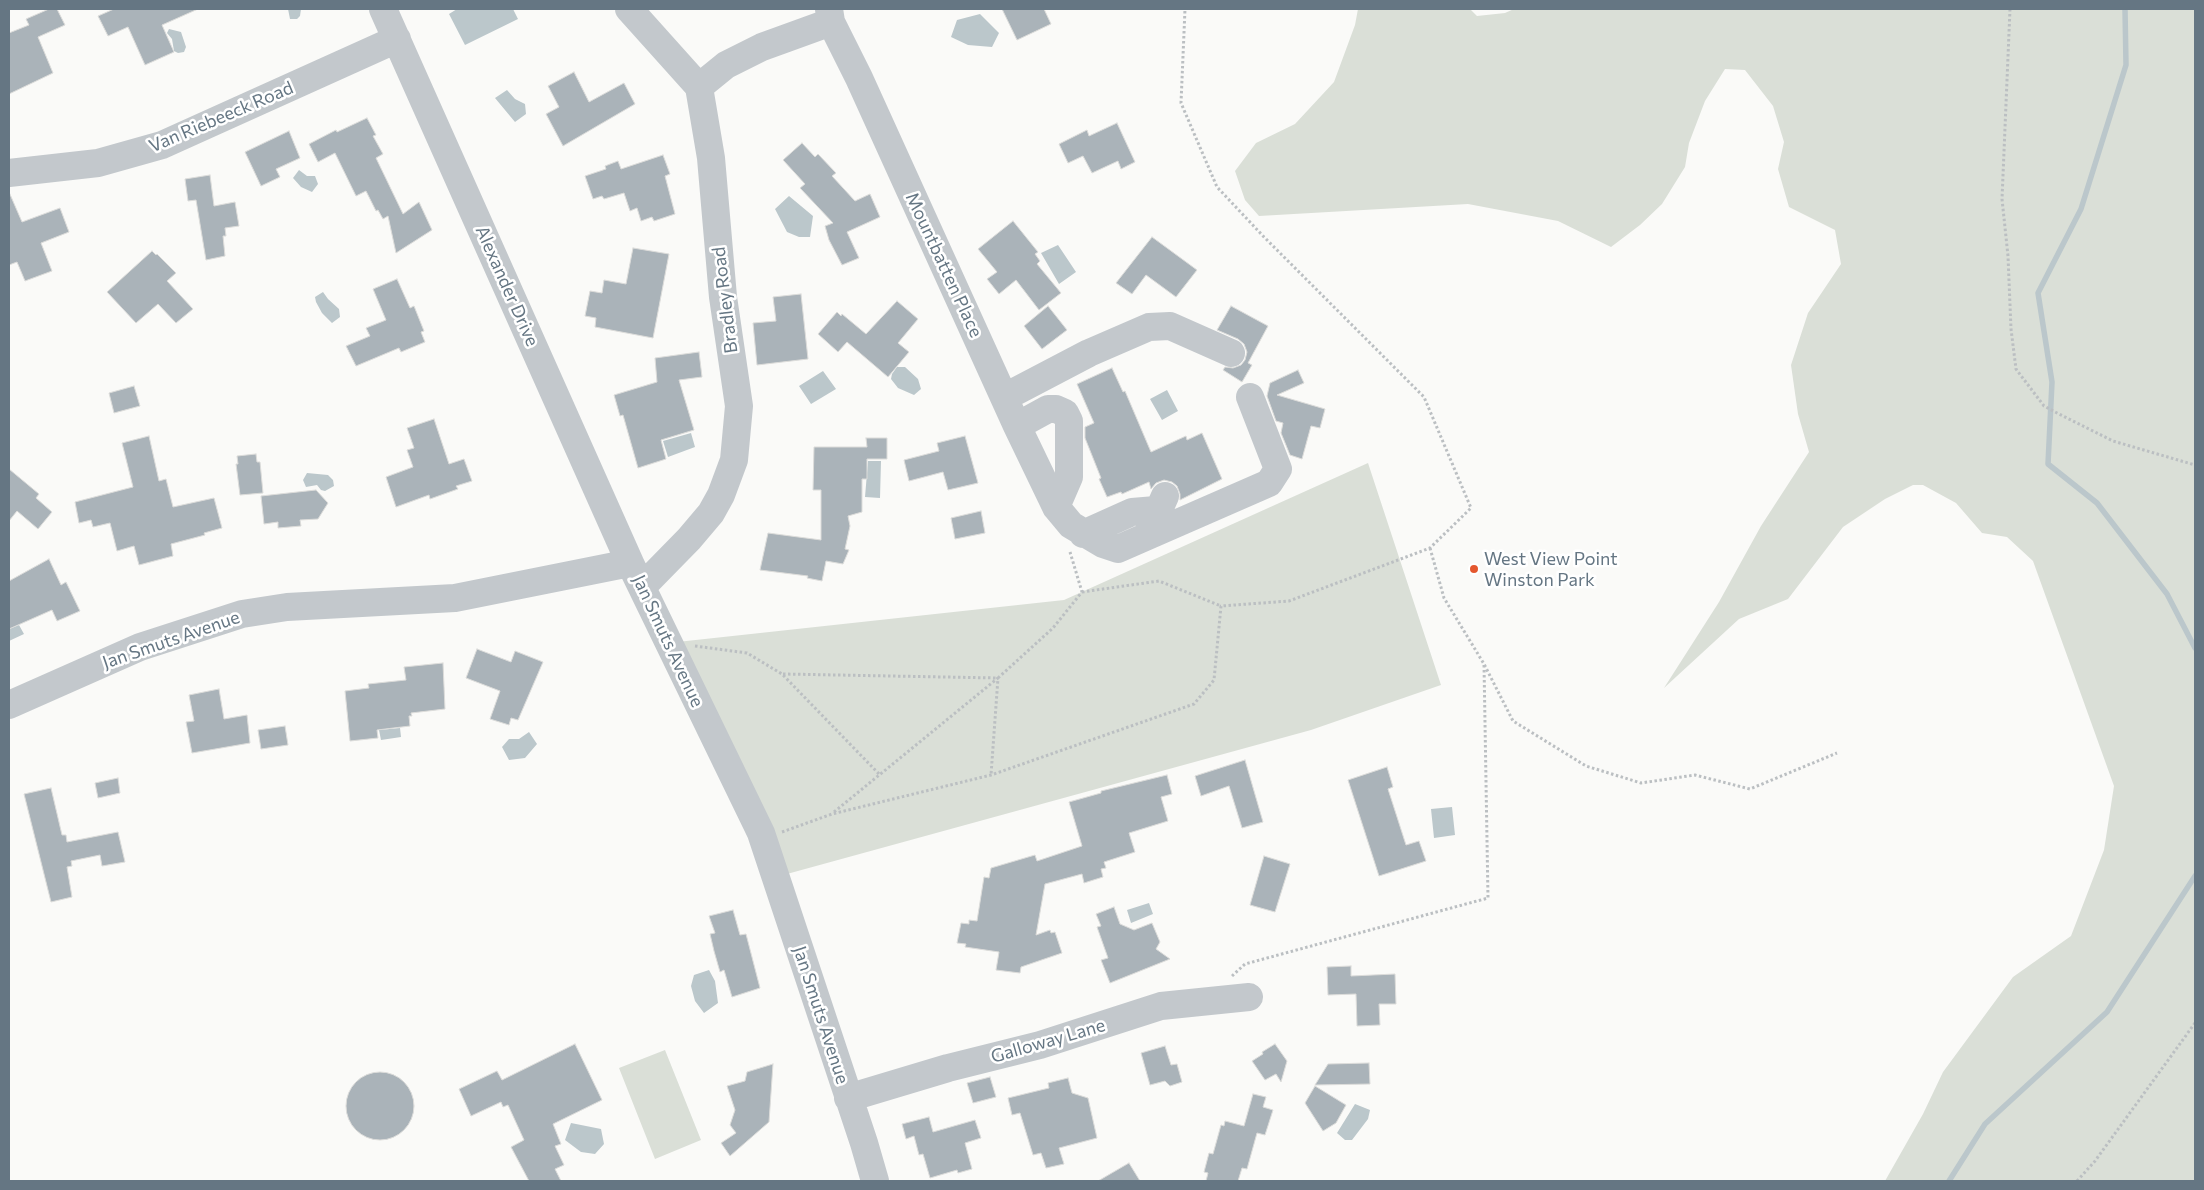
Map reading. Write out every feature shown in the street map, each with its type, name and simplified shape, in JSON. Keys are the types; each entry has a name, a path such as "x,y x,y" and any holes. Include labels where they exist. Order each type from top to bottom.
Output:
{"street":[{"name":"Alexander Drive","path":"383,9 636,575"},
{"path":"629,9 699,87"},
{"name":"Mountbatten Place","path":"699,87 726,65 762,46 830,16 1017,426 1056,507 1071,525 1075,539 1118,549 1269,483 1278,469 1250,397"},
{"name":"Van Riebeeck Road","path":"9,173 98,163 162,145 397,39"},
{"name":"Bradley Road","path":"636,575 689,539 711,512 730,475 737,439 739,406 723,297 711,158 699,87"},
{"path":"1005,397 1089,353 1149,327 1170,326 1231,353"},
{"path":"1017,426 1048,409 1056,409 1065,413 1070,421 1069,477 1056,507"},
{"path":"1075,539 1132,512 1156,510 1166,496"},
{"name":"Jan Smuts Avenue","path":"9,704 140,647 242,614 287,607 455,598 636,575 763,839 864,1142 875,1181"},
{"name":"Galloway Lane","path":"848,1098 948,1068 1040,1045 1161,1006 1249,997"}],"path":[{"path":"832,814 998,678 1053,628 1082,592 1159,581 1221,606 1289,601 1430,548 1471,508 1424,397 1264,237 1217,187 1181,103 1185,9"},
{"path":"2010,9 2002,199 2008,256 2011,328 2016,369 2044,406 2056,413 2113,440 2195,465"},
{"path":"1075,539 1082,592"},
{"path":"1430,548 1444,598 1484,664 1513,722 1586,766 1641,783 1694,775 1750,790 1837,754"},
{"path":"763,839 832,814 991,775 1194,704 1214,680 1221,606"},
{"path":"668,643 747,652 782,674 880,775"},
{"path":"1230,977 1245,964 1488,898 1484,664"},
{"path":"782,674 998,678"},
{"path":"991,775 998,678"},
{"path":"2077,1181 2095,1161 2195,1023"}],"shaded area":[{"path":"288,9 301,9 300,16 297,19 290,19"},
{"path":"457,9 513,9 518,19 465,45 449,14"},
{"path":"1358,9 1470,9 1477,16 1505,13 1514,9 2195,9 2195,1181 1885,1181 1923,1114 1943,1072 2013,977 2071,936 2104,850 2114,786 2033,561 2007,537 1982,533 1956,503 1923,485 1913,485 1885,499 1843,527 1788,599 1739,619 1664,688 1719,602 1761,526 1809,452 1798,414 1791,365 1808,313 1841,264 1835,230 1789,207 1778,169 1784,142 1773,106 1745,70 1725,69 1705,101 1689,143 1685,167 1662,204 1640,225 1611,247 1558,221 1468,204 1259,216 1245,200 1235,171 1256,143 1295,124 1334,82 1355,25"},
{"path":"980,14 999,33 992,47 968,45 951,37 957,20"},
{"path":"169,29 181,32 186,47 184,52 178,53 174,51 172,39 167,33"},
{"path":"507,90 515,99 525,104 526,114 515,122 495,98"},
{"path":"299,170 307,176 315,176 318,184 312,192 301,187 293,178"},
{"path":"789,196 813,216 810,237 799,237 787,232 775,209"},
{"path":"1058,245 1076,272 1059,284 1041,253"},
{"path":"323,292 339,309 340,317 332,323 322,313 316,302 315,297"},
{"path":"897,367 905,367 918,379 921,389 914,395 898,388 891,379"},
{"path":"823,371 836,389 811,404 799,386"},
{"path":"1167,390 1178,411 1162,420 1150,399"},
{"path":"691,433 695,447 668,457 663,441"},
{"path":"868,461 881,461 880,498 865,497"},
{"path":"1368,463 1441,685 1311,730 776,877 668,643 1064,600"},
{"path":"307,473 328,475 333,480 334,486 325,491 321,490 317,485 306,487 303,480"},
{"path":"19,625 24,634 9,641 9,629"},
{"path":"400,728 401,737 381,740 379,730"},
{"path":"529,732 537,744 525,758 509,760 502,747 509,739 519,739"},
{"path":"1452,807 1455,835 1434,838 1431,809"},
{"path":"1149,903 1153,914 1131,923 1127,910"},
{"path":"709,970 715,981 718,1003 704,1013 695,1001 691,986 694,975"},
{"path":"665,1050 701,1140 655,1159 619,1068"},
{"path":"1355,1104 1370,1110 1368,1119 1352,1140 1345,1140 1337,1133"},
{"path":"571,1123 601,1129 604,1144 595,1154 581,1152 565,1140"}],"building":[{"path":"49,9 57,9 65,25 38,37 53,73 9,94 9,33 29,25 26,19"},
{"path":"114,9 198,9 162,25 174,52 145,65 128,27 108,36 98,16"},
{"path":"1002,9 1044,9 1051,24 1017,40"},
{"path":"574,72 589,102 624,83 635,104 563,146 546,114 559,107 548,86"},
{"path":"367,118 376,135 373,136 383,154 376,158 403,214 419,202 432,230 396,253 388,216 383,219 378,210 376,211 366,191 356,196 335,153 318,162 309,144 336,130 337,132"},
{"path":"1117,123 1135,162 1121,169 1118,161 1092,173 1083,156 1068,163 1059,144 1087,130 1089,136"},
{"path":"289,131 300,158 276,169 280,177 261,186 245,152"},
{"path":"802,143 815,157 818,154 836,173 832,176 855,201 870,194 880,217 847,232 859,258 842,265 829,240 825,226 833,223 800,188 805,184 783,160"},
{"path":"663,155 670,174 665,176 675,214 654,221 652,217 641,221 637,208 630,211 624,193 604,199 602,196 593,199 585,176 606,169 605,166 618,161 621,169"},
{"path":"210,175 214,206 235,202 239,226 225,228 226,236 223,236 225,256 206,260 196,200 188,201 185,179"},
{"path":"9,192 22,222 60,208 69,232 41,243 52,271 25,281 17,262 9,265"},
{"path":"1013,221 1038,252 1035,254 1040,261 1037,264 1061,293 1039,310 1016,280 999,294 987,279 997,272 978,249"},
{"path":"1152,237 1197,270 1176,297 1146,275 1132,294 1116,283"},
{"path":"633,248 669,254 653,338 595,327 596,318 585,316 590,291 602,293 604,280 626,284"},
{"path":"152,251 176,273 167,281 193,309 176,323 158,304 136,323 107,292"},
{"path":"397,279 410,308 414,306 424,331 421,332 425,342 401,352 399,348 356,366 346,346 370,336 366,328 386,320 373,289"},
{"path":"801,294 808,359 757,365 753,323 776,321 773,297"},
{"path":"897,301 918,319 898,343 909,352 888,377 847,342 838,352 818,334 837,312 866,334"},
{"path":"1048,306 1067,330 1042,349 1024,326"},
{"path":"1231,306 1268,326 1248,363 1252,365 1242,382 1223,370 1225,367 1233,368 1241,365 1245,360 1247,352 1244,344 1238,339 1217,330"},
{"path":"699,352 702,377 679,380 694,430 661,440 666,459 638,468 623,415 620,416 614,395 657,382 655,358"},
{"path":"1112,368 1123,392 1125,391 1151,452 1186,436 1187,440 1202,433 1222,479 1180,500 1177,486 1172,482 1164,480 1156,483 1151,489 1149,482 1122,494 1121,492 1107,497 1085,438 1085,427 1094,423 1077,384"},
{"path":"1298,370 1304,383 1277,395 1325,409 1320,428 1311,426 1302,459 1290,455 1281,433 1283,423 1276,421 1267,396 1270,383"},
{"path":"134,386 140,406 114,413 109,393"},
{"path":"434,419 449,464 464,459 472,481 456,486 458,489 430,499 429,495 396,507 386,477 413,467 407,450 414,448 407,428"},
{"path":"149,436 159,481 166,479 173,507 214,498 222,528 204,533 205,535 171,544 173,556 139,565 134,546 117,551 110,523 93,527 91,520 79,523 75,502 133,487 122,443"},
{"path":"965,436 978,483 948,490 943,472 909,481 904,460 939,451 937,443"},
{"path":"866,438 887,438 887,459 867,459 867,479 862,479 862,512 848,516 850,526 845,549 849,550 843,564 826,561 822,581 807,578 808,576 760,570 768,533 821,540 821,490 813,490 814,447 867,447"},
{"path":"256,454 257,462 260,462 263,493 240,495 236,464 238,464 237,456"},
{"path":"9,469 39,494 36,498 52,512 38,529 17,511 9,521"},
{"path":"316,490 328,503 318,519 300,520 301,526 278,528 278,522 264,524 261,496"},
{"path":"981,511 985,533 955,539 951,518"},
{"path":"49,559 61,585 66,582 80,611 57,621 52,610 9,629 9,581"},
{"path":"477,649 511,662 515,651 543,662 518,720 511,718 509,725 490,719 500,691 466,678"},
{"path":"443,663 445,709 411,713 412,716 409,716 410,726 377,730 378,738 350,741 345,691 369,688 368,684 406,680 404,667"},
{"path":"219,689 224,719 247,715 250,743 192,753 186,722 194,721 189,695"},
{"path":"285,726 288,745 261,749 258,730"},
{"path":"1245,760 1263,822 1242,828 1229,786 1201,796 1195,776"},
{"path":"1387,767 1393,787 1388,789 1406,845 1419,841 1426,861 1379,876 1348,780"},
{"path":"1167,775 1172,794 1161,797 1168,821 1129,833 1135,852 1104,862 1106,868 1101,869 1103,877 1084,883 1082,874 1045,884 1036,935 1050,930 1051,933 1055,932 1062,953 1021,967 1020,973 996,970 999,952 965,947 966,944 957,943 961,923 969,924 969,920 977,921 984,877 989,878 991,868 1035,855 1037,861 1082,846 1069,802 1101,793 1101,791"},
{"path":"118,778 120,793 98,798 95,783"},
{"path":"51,788 62,835 66,835 67,842 118,832 125,862 102,866 100,855 71,861 72,866 67,867 72,897 51,902 24,794"},
{"path":"1264,856 1290,864 1275,912 1250,905"},
{"path":"1114,907 1120,924 1134,930 1152,923 1160,942 1156,949 1170,959 1110,983 1101,960 1108,958 1097,927 1101,926 1096,914"},
{"path":"733,910 740,935 746,934 760,988 732,997 724,970 720,972 714,951 710,934 715,933 709,916"},
{"path":"1351,966 1351,976 1395,974 1396,1004 1379,1004 1380,1025 1357,1026 1356,994 1328,995 1327,967"},
{"path":"575,1044 602,1100 553,1124 561,1144 555,1146 564,1165 555,1169 561,1181 529,1181 511,1147 524,1140 508,1105 503,1107 501,1102 471,1116 459,1089 497,1071 502,1080"},
{"path":"1275,1044 1287,1061 1281,1082 1276,1074 1265,1080 1252,1061"},
{"path":"1165,1046 1171,1065 1177,1064 1182,1082 1170,1086 1165,1081 1150,1085 1141,1053"},
{"path":"1369,1063 1370,1084 1315,1085 1328,1064"},
{"path":"773,1064 769,1122 730,1156 721,1143 736,1133 730,1125 735,1110 727,1086 745,1081 747,1072"},
{"path":"380,1072 393,1075 404,1082 411,1093 414,1106 411,1119 404,1130 393,1137 380,1140 367,1137 356,1130 349,1119 346,1106 349,1093 356,1082 367,1075"},
{"path":"990,1077 996,1097 973,1103 967,1083"},
{"path":"1068,1078 1072,1093 1088,1098 1097,1138 1059,1148 1064,1164 1046,1168 1041,1153 1033,1155 1020,1113 1012,1115 1008,1098 1049,1088 1048,1083"},
{"path":"1315,1086 1346,1105 1336,1123 1323,1131 1305,1103"},
{"path":"1253,1094 1266,1097 1263,1107 1273,1110 1265,1135 1257,1133 1247,1169 1242,1168 1238,1181 1206,1181 1208,1173 1204,1172 1209,1153 1213,1154 1221,1125 1224,1126 1225,1121 1244,1126"},
{"path":"929,1117 933,1132 975,1120 981,1138 965,1143 972,1169 958,1173 957,1170 930,1178 923,1154 919,1155 914,1136 906,1139 902,1124"},
{"path":"1129,1163 1140,1181 1098,1181"}],"waterway":[{"path":"2125,9 2126,65 2081,209 2038,293 2052,382 2048,464 2097,503 2167,594 2195,648"},
{"path":"1949,1181 1985,1124 2107,1012 2195,876"}],"place":[{"name":"West View Point Winston Park","path":"1474,569"}]}
